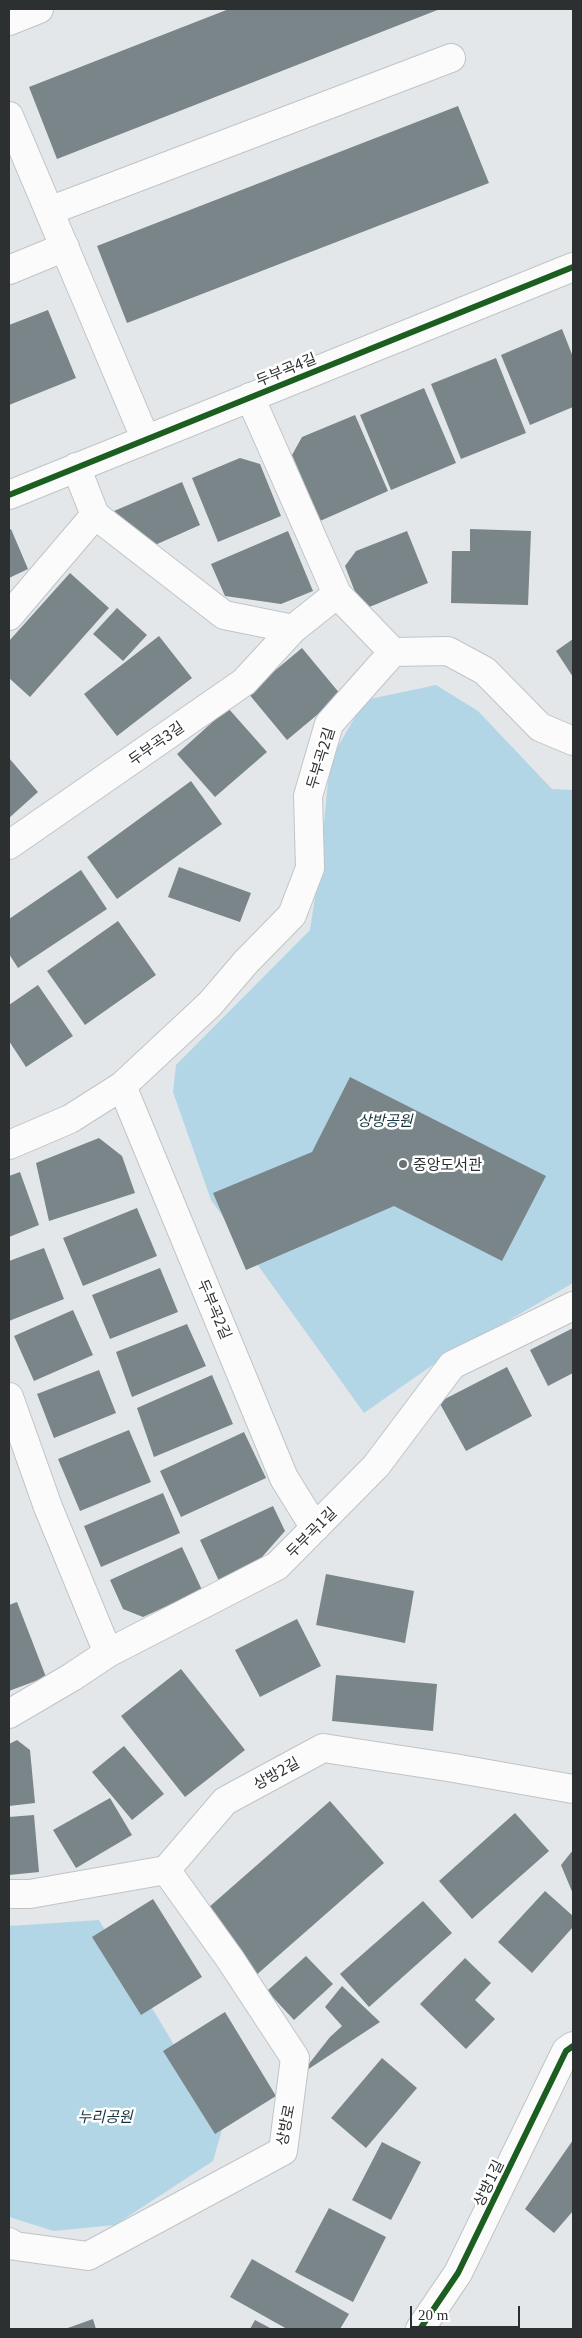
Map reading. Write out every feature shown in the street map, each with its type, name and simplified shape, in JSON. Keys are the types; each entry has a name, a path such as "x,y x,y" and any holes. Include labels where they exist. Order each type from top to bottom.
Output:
{"street":[{"path":"9,21 39,9"},
{"path":"49,211 451,58"},
{"path":"9,116 145,438"},
{"path":"9,270 65,247"},
{"name":"두부곡4길","path":"9,495 145,438 573,268"},
{"path":"250,397 337,594 393,652 448,651 485,671 540,728 573,740"},
{"path":"76,467 95,515 224,615 293,629"},
{"path":"9,616 95,515"},
{"name":"두부곡3길","path":"9,845 244,682 293,629 337,594"},
{"name":"두부곡2길","path":"9,1145 70,1119 122,1086 210,1004 246,962 292,916 310,868 308,796 330,724 393,652"},
{"name":"두부곡2길","path":"122,1086 284,1478 315,1528"},
{"name":"두부곡1길","path":"9,1714 72,1677 108,1653 277,1566 376,1466 452,1365 573,1306"},
{"path":"9,1397 48,1507 108,1653"},
{"name":"상방2길","path":"166,1870 225,1801 323,1748 573,1789"},
{"path":"9,1894 30,1894 166,1870"},
{"name":"상방로","path":"9,2242 15,2246 88,2256 283,2151 295,2058 230,1959 166,1870"},
{"name":"상방1길","path":"420,2329 458,2273 566,2052 573,2046"}],"green space":[{"name":"상방공원","path":"436,685 478,711 552,789 573,790 573,1283 437,1362 364,1413 211,1200 173,1092 176,1065 310,930 320,865 330,760 365,700"},
{"name":"누리공원","path":"99,1920 223,2126 213,2161 115,2225 54,2231 9,2217 9,1926"}],"building":[{"path":"229,9 440,9 57,159 29,87"},
{"path":"458,106 489,183 127,323 97,246"},
{"path":"48,310 76,378 9,405 9,325"},
{"path":"562,329 573,357 573,407 530,425 501,355"},
{"path":"496,358 526,433 461,459 431,384"},
{"path":"424,388 456,463 391,490 360,415"},
{"path":"355,415 388,491 320,521 292,455 302,437"},
{"path":"240,458 260,464 281,516 218,542 192,478"},
{"path":"182,482 200,525 155,545 122,521 114,511"},
{"path":"11,529 28,569 9,578 9,530"},
{"path":"470,529 531,531 528,605 451,603 452,551 470,551"},
{"path":"288,531 313,591 281,604 225,596 211,564"},
{"path":"407,531 428,583 362,610 345,566 356,551"},
{"path":"70,573 109,608 30,697 9,678 9,641"},
{"path":"117,608 147,635 123,661 93,634"},
{"path":"159,636 192,678 117,736 84,694"},
{"path":"573,639 573,677 556,651"},
{"path":"302,648 341,695 287,740 248,693"},
{"path":"228,708 267,752 215,797 177,754"},
{"path":"9,758 38,792 9,818"},
{"path":"191,781 222,824 117,899 87,857"},
{"path":"179,867 251,893 240,922 168,897"},
{"path":"81,870 107,909 18,968 9,954 9,919"},
{"path":"118,921 156,975 85,1025 47,971"},
{"path":"38,985 73,1036 26,1067 9,1041 9,1005"},
{"name":"중앙도서관","path":"350,1077 546,1176 502,1261 394,1206 246,1270 213,1193 312,1152"},
{"path":"99,1138 122,1156 135,1193 49,1221 36,1163"},
{"path":"20,1172 39,1225 9,1237 9,1176"},
{"path":"137,1208 157,1256 83,1286 63,1238"},
{"path":"44,1248 64,1299 9,1321 9,1261"},
{"path":"160,1268 178,1312 110,1339 92,1295"},
{"path":"73,1310 93,1355 34,1381 14,1336"},
{"path":"187,1324 206,1366 132,1397 116,1352"},
{"path":"573,1328 573,1373 548,1386 530,1350"},
{"path":"507,1367 532,1416 466,1451 439,1402"},
{"path":"99,1370 116,1413 54,1438 37,1394"},
{"path":"212,1375 233,1424 154,1457 137,1408"},
{"path":"129,1430 151,1482 80,1511 58,1459"},
{"path":"244,1432 266,1478 181,1517 160,1471"},
{"path":"163,1493 180,1533 101,1567 84,1526"},
{"path":"273,1506 285,1531 255,1565 219,1581 200,1540"},
{"path":"182,1547 202,1590 143,1617 123,1609 110,1580"},
{"path":"326,1574 414,1591 405,1643 316,1625"},
{"path":"17,1602 46,1677 9,1691 9,1605"},
{"path":"297,1619 321,1666 260,1697 235,1650"},
{"path":"181,1669 245,1750 185,1797 121,1716"},
{"path":"336,1675 437,1684 433,1731 332,1721"},
{"path":"17,1740 30,1750 35,1803 9,1806 9,1744"},
{"path":"124,1746 164,1794 132,1820 92,1772"},
{"path":"110,1798 132,1835 76,1868 53,1830"},
{"path":"330,1801 384,1863 254,1977 200,1915"},
{"path":"515,1813 549,1851 472,1919 439,1881"},
{"path":"34,1815 39,1872 9,1875 9,1817"},
{"path":"573,1850 573,1894 561,1865"},
{"path":"545,1891 573,1916 573,1927 532,1973 498,1942"},
{"path":"153,1899 202,1977 141,2015 92,1937"},
{"path":"423,1901 452,1933 369,2007 340,1974"},
{"path":"306,1956 333,1984 294,2020 267,1991"},
{"path":"465,1958 491,1983 475,2000 495,2019 466,2049 420,2004"},
{"path":"342,1986 380,2022 301,2074 330,2037 342,2026 325,2007"},
{"path":"225,2012 276,2096 215,2134 163,2051"},
{"path":"382,2058 417,2088 366,2148 331,2118"},
{"path":"573,2140 573,2211 554,2233 525,2209"},
{"path":"382,2142 421,2162 391,2220 352,2200"},
{"path":"329,2208 386,2237 353,2302 295,2272"},
{"path":"252,2259 349,2314 340,2329 287,2329 230,2297"},
{"path":"93,2319 96,2329 65,2329"},
{"path":"255,2320 272,2329 250,2329"}],"cycle path":[{"path":"9,495 573,267"},
{"path":"420,2329 458,2273 566,2051 573,2046"}],"place":[{"name":"중앙도서관","path":"403,1164"}]}
